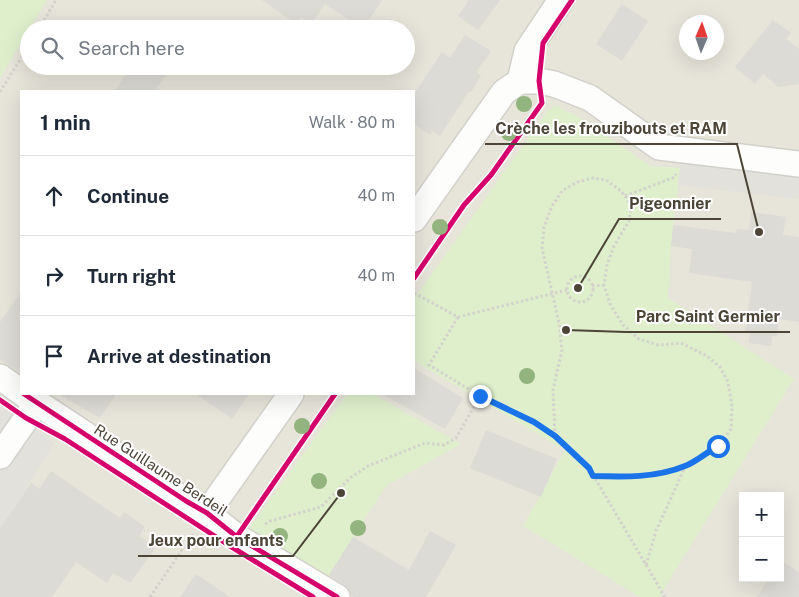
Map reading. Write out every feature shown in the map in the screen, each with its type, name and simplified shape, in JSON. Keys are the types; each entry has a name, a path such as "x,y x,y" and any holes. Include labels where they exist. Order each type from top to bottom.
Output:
{"street":[{"path":"520,81 527,51 561,0"},
{"path":"415,218 504,92 520,81 539,81 554,84 590,98 659,148 799,164"},
{"name":"Rue Guillaume Berdeil","path":"0,377 20,391"},
{"path":"207,513 290,395"},
{"path":"0,456 27,396"},
{"name":"Rue Guillaume Berdeil","path":"27,396 186,502 207,513 237,537 337,597"}],"path":[{"path":"44,20 56,0"},
{"path":"0,92 20,60"},
{"path":"625,196 675,177 679,150"},
{"path":"555,436 553,390 562,350 559,323 542,248 544,228 552,206 563,190 578,182 593,178 606,180 621,191 628,200 631,210 629,221 614,246 607,266 604,285 610,304 622,325 640,339 658,345 681,343 708,356 720,367 728,382 732,406 731,429 718,446 686,466 635,477 593,476"},
{"path":"574,277 586,277 592,286 590,296 582,301 572,299 567,290 567,285 574,277"},
{"path":"592,286 604,285"},
{"path":"415,294 458,318 567,290"},
{"path":"458,318 429,366 480,396 534,422 555,436 589,468 665,597"},
{"path":"237,537 252,532 270,521 321,507 350,478 368,466 426,443 444,445 456,438 480,396"},
{"path":"645,566 656,531 686,466"},
{"path":"150,597 207,513"}],"shaded area":[{"path":"0,0 799,0 799,597 0,597"},
{"path":"681,158 799,173 799,199 678,185"},
{"path":"0,406 54,443 0,530"}],"green space":[{"path":"0,0 47,0 35,20 20,20 20,45 0,78"},
{"path":"557,106 581,118 650,166 680,168 671,246 668,298 794,379 659,597 640,597 523,526 565,450 415,362 415,298 548,110"},
{"path":"346,395 375,395 461,444 386,486 328,577 249,529"}],"building":[{"path":"262,0 382,0 369,20 349,20 325,4 314,20 305,20 301,17 299,20 290,20"},
{"path":"469,0 500,0 478,30 458,16"},
{"path":"622,4 648,21 622,61 596,44"},
{"path":"773,20 791,33 786,39 799,49 799,84 778,87 763,74 755,84 735,67"},
{"path":"465,35 491,51 476,72 481,76 440,136 432,131 430,135 415,125 415,92 442,52 450,58"},
{"path":"125,75 166,75 156,90 116,90"},
{"path":"751,212 786,217 783,235 799,237 799,322 779,319 777,337 772,336 771,346 749,343 750,333 745,333 752,282 689,273 692,249 671,246 673,225 736,233 737,229 749,230"},
{"path":"20,293 20,371 0,360 0,322"},
{"path":"415,369 463,398 445,429 384,395 415,395"},
{"path":"60,395 115,395 100,418"},
{"path":"197,395 248,395 232,419"},
{"path":"486,430 557,459 541,497 470,468"},
{"path":"51,471 120,518 124,512 145,527 139,536 156,547 130,583 113,573 107,583 76,562 52,597 0,597 0,529 31,483 39,489"},
{"path":"430,531 456,545 426,597 353,597 345,585 329,575 353,537 409,570"},
{"path":"784,563 799,572 799,597 757,597 766,582 784,582"},
{"path":"196,574 230,597 180,597"}],"cycle path":[{"path":"415,277 464,205 491,175 542,103 539,81 543,43 572,0"},
{"path":"26,395 207,513 237,537 337,597"},
{"path":"233,542 334,395"},
{"path":"0,400 26,418 65,439 230,546 313,597"}],"place":[{"name":"Crèche les frouzibouts et RAM","path":"759,232"},
{"name":"Pigeonnier","path":"578,288"},
{"name":"Parc Saint Germier","path":"566,330"},
{"name":"Jeux pour enfants","path":"341,493"}],"route":[{"path":"480,396 534,422 555,436 589,468 593,476 635,477 658,473 686,466 718,446"}]}
